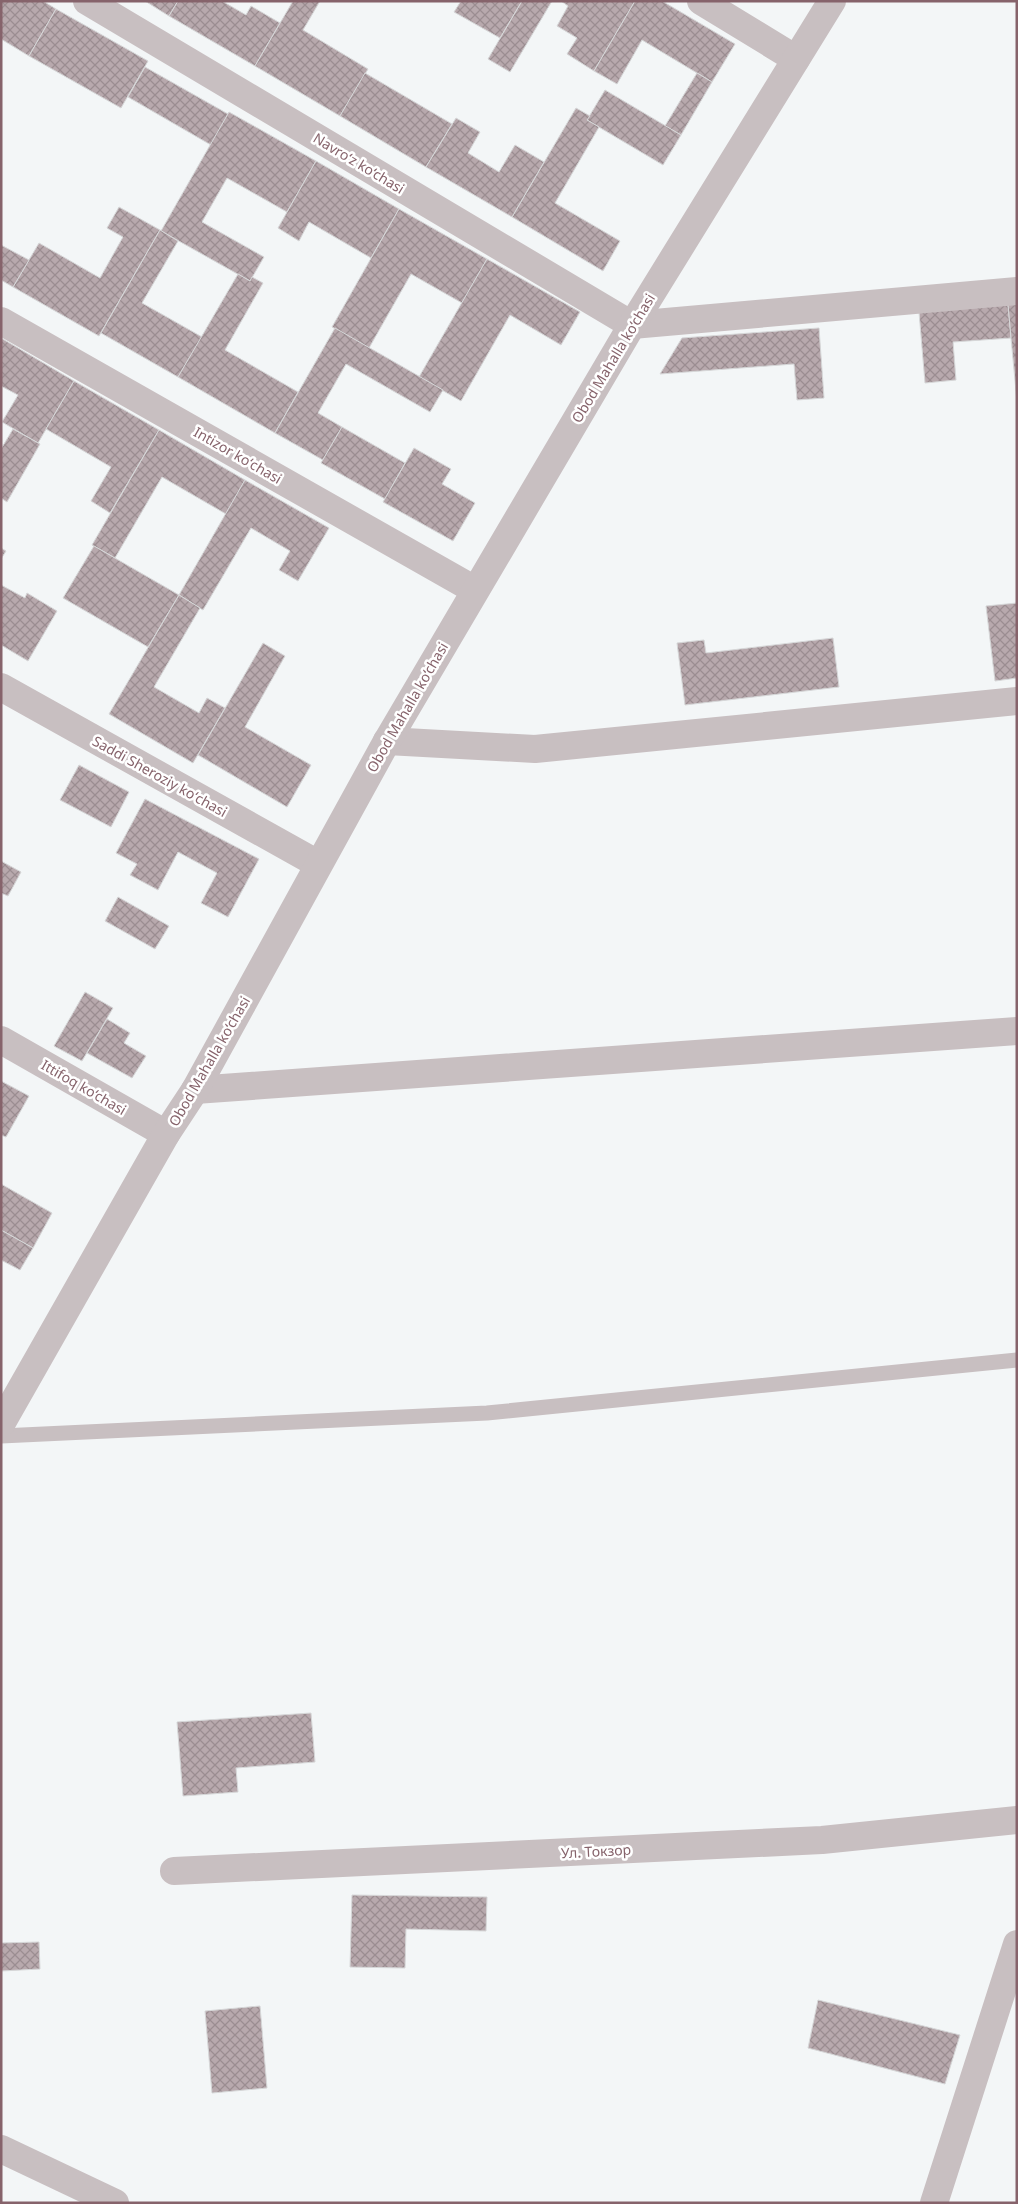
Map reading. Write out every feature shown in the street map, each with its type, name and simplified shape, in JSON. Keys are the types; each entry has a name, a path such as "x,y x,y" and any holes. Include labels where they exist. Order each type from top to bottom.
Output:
{"street":[{"name":"Navro‘z ko‘chasi","path":"87,1 632,324"},
{"path":"701,1 796,59"},
{"name":"Obod Mahalla ko‘chasi","path":"5,1411 166,1134 195,1090 318,864 475,590 632,324 832,1"},
{"path":"632,324 1017,292"},
{"name":"Intizor koʻchasi","path":"1,321 475,590"},
{"name":"Saddi Sheroziy koʻchasi","path":"1,688 318,864"},
{"path":"387,741 535,748 1017,701"},
{"path":"195,1090 1017,1031"},
{"name":"Ittifoq ko‘chasi","path":"1,1040 166,1134"},
{"name":"Ул. Токзор","path":"174,1871 822,1840 1017,1820"},
{"path":"934,2203 1017,1944"},
{"path":"1,2148 115,2203"}],"lane":[{"path":"1,1436 487,1414 1017,1360"}],"building":[{"path":"1,1 43,1 56,9 29,56 1,39"},
{"path":"145,1 178,1 169,16"},
{"path":"178,1 222,1 246,15 251,6 280,23 255,66 169,16"},
{"path":"293,1 320,1 303,30 368,69 340,116 255,66"},
{"path":"461,1 522,1 500,38 454,12"},
{"path":"522,1 552,1 510,72 488,59"},
{"path":"561,1 635,1 594,71 567,54 577,38 557,26 568,6"},
{"path":"635,1 662,1 735,44 712,82 642,40 617,84 594,71"},
{"path":"56,9 148,61 121,108 29,56"},
{"path":"145,67 228,114 211,145 128,97"},
{"path":"365,73 452,124 426,167 340,116"},
{"path":"697,73 712,82 681,135 665,126"},
{"path":"605,90 681,135 663,165 587,120"},
{"path":"576,108 590,116 587,120 599,127 555,203 620,241 603,271 512,217"},
{"path":"229,112 316,161 287,212 227,178 202,222 264,257 250,281 161,231"},
{"path":"456,118 480,132 468,153 499,172 515,145 544,162 512,217 426,167"},
{"path":"316,161 399,209 371,258 309,222 299,241 278,228"},
{"path":"119,207 160,230 99,336 13,287 39,243 100,278 123,237 107,228"},
{"path":"399,209 487,259 462,303 411,274 369,348 332,327"},
{"path":"160,230 178,241 142,303 202,337 178,377 101,333"},
{"path":"1,245 29,260 13,287 1,280"},
{"path":"487,259 580,312 561,345 510,315 461,401 419,377"},
{"path":"238,274 250,281 252,277 263,283 225,350 298,392 275,433 178,377"},
{"path":"1008,304 1011,338 953,342 956,380 925,383 919,312"},
{"path":"1008,304 1017,304 1017,402 1011,338"},
{"path":"335,328 443,390 430,412 346,364 318,413 342,427 323,460 275,433"},
{"path":"819,328 824,398 797,400 794,364 660,374 682,338"},
{"path":"1,338 74,381 38,443 2,422 18,395 1,386"},
{"path":"74,381 159,430 110,513 91,501 111,467 46,429"},
{"path":"342,427 405,463 385,499 321,463"},
{"path":"13,429 40,444 7,502 1,498 1,449"},
{"path":"159,430 245,480 226,514 162,477 115,558 92,545"},
{"path":"414,448 451,469 442,484 475,503 453,541 383,502"},
{"path":"245,480 329,528 298,581 279,570 290,551 251,528 203,610 179,595"},
{"path":"94,546 179,595 148,647 63,598"},
{"path":"1,548 6,551 1,559"},
{"path":"1,585 25,598 27,593 57,611 28,661 1,645"},
{"path":"179,595 200,608 154,687 199,713 207,698 225,708 193,763 109,714"},
{"path":"1017,603 1017,678 995,681 986,606"},
{"path":"833,638 839,687 685,705 677,643 704,640 706,653"},
{"path":"263,643 285,656 245,727 311,765 287,807 198,755"},
{"path":"79,765 129,792 111,827 60,800"},
{"path":"145,799 259,859 228,917 201,903 217,873 178,852 158,890 130,875 137,864 116,853"},
{"path":"1,861 21,872 8,896 1,893"},
{"path":"118,897 169,926 155,949 105,921"},
{"path":"85,992 113,1008 82,1061 54,1046"},
{"path":"107,1019 130,1033 124,1043 146,1056 132,1078 87,1053"},
{"path":"1,1081 29,1096 6,1137 1,1135"},
{"path":"1,1184 52,1213 33,1248 1,1230"},
{"path":"1,1230 33,1248 20,1270 1,1260"},
{"path":"311,1713 315,1762 236,1768 238,1792 183,1796 177,1722"},
{"path":"352,1895 487,1897 486,1931 406,1929 405,1968 350,1967"},
{"path":"39,1942 40,1969 1,1971 1,1943"},
{"path":"818,2000 960,2035 945,2084 808,2048"},
{"path":"260,2006 267,2088 212,2093 205,2011"}]}
